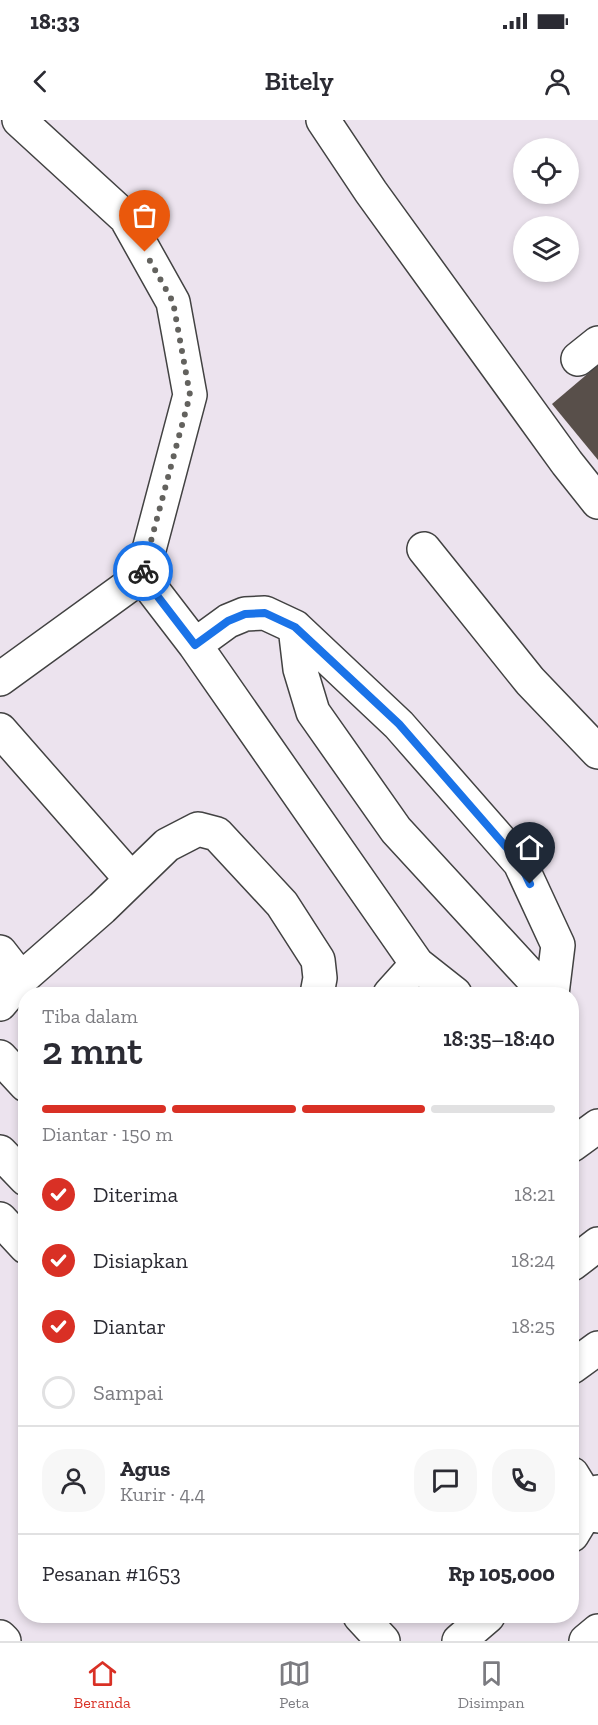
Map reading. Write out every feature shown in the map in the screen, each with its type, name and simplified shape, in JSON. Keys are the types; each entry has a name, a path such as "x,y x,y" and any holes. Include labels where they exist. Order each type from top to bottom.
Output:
{"lane":[{"path":"0,679 142,576 190,395 173,302 126,218 19,120"},
{"path":"323,120 371,192 567,463 598,502"},
{"path":"424,549 530,681 598,752"},
{"path":"142,576 195,645 417,964 446,987"},
{"path":"195,645 228,621 245,614 265,613 295,627 399,724 520,863 558,945 553,987"},
{"path":"295,627 300,669 313,712 396,830 541,987"},
{"path":"0,730 131,879"},
{"path":"0,1004 21,979 102,908 167,845 198,829 217,834 282,904 318,960 318,987"},
{"path":"0,952 21,979"},
{"path":"396,987 417,964"},
{"path":"0,1057 18,1076"},
{"path":"579,1140 598,1126"},
{"path":"0,1152 18,1171"},
{"path":"0,1219 18,1238"},
{"path":"579,1259 598,1244"},
{"path":"579,1362 598,1348"},
{"path":"579,1483 595,1504 579,1526"},
{"path":"366,1623 383,1641"},
{"path":"459,1641 480,1623"},
{"path":"586,1641 598,1631"},
{"path":"0,1637 4,1641"}],"shaded area":[{"path":"0,120 598,120 598,1641 0,1641"}],"building":[{"path":"598,365 598,460 552,404"}],"way so far":[{"path":"143,571 190,395 173,302 145,252"}],"route":[{"path":"143,571 142,576 195,645 228,621 245,614 265,613 295,627 399,724 520,863 530,884"}]}
